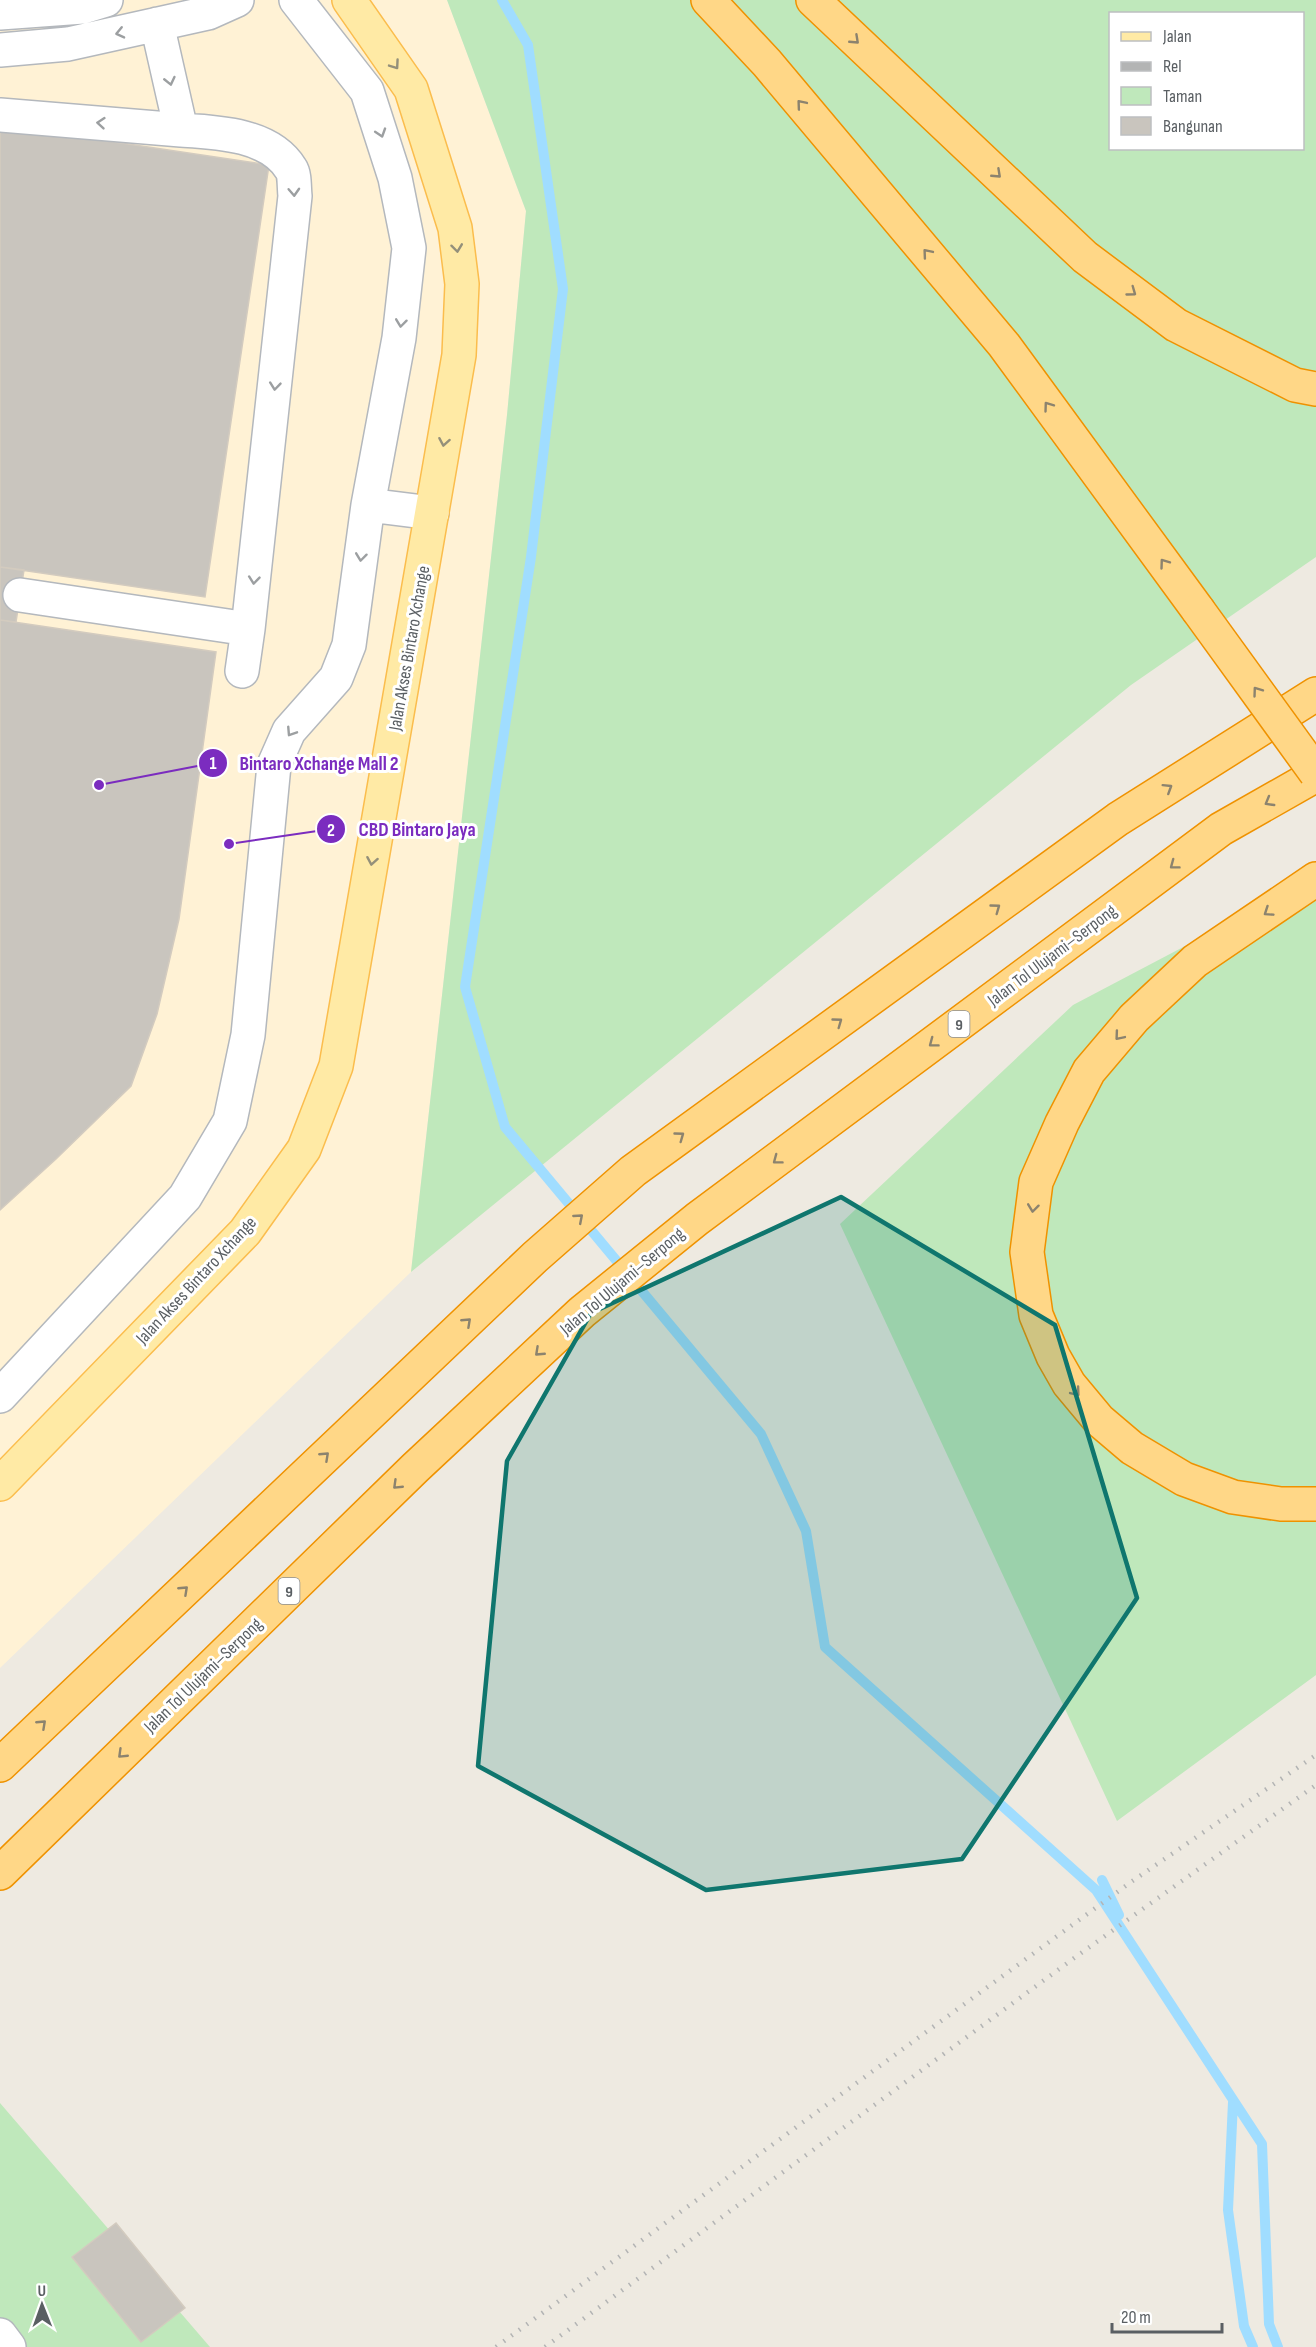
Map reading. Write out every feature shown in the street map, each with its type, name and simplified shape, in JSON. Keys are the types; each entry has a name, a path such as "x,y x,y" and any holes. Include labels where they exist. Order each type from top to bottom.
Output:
{"highway":[{"path":"708,0 767,63 1004,345 1316,774"},
{"path":"813,0 1085,257 1176,325 1295,385 1316,389"},
{"path":"0,1765 535,1257 633,1171 1118,819 1316,694"},
{"name":"Jalan Tol Ulujami–Serpong","path":"0,1874 415,1468 582,1312 697,1219 1221,829 1316,774"},
{"path":"1316,879 1195,961 1134,1018 1089,1071 1062,1123 1036,1182 1027,1252 1036,1315 1053,1356 1069,1384 1099,1420 1132,1448 1184,1479 1233,1497 1281,1504 1316,1504"}],"main road":[{"name":"Jalan Akses Bintaro Xchange","path":"0,1484 245,1232 303,1149 336,1066 459,355 462,284 454,228 411,88 357,11"}],"lane":[{"path":"0,13 83,7 106,0"},
{"path":"0,51 68,44 208,13 237,0"},
{"path":"0,1396 185,1197 230,1121 248,1035 274,765 289,731 336,678 349,645 368,505 399,338 409,248 395,178 367,91 296,0"},
{"path":"332,47 357,11"},
{"path":"157,24 181,130"},
{"path":"0,115 224,132 246,138 273,150 292,170 295,196 242,671"},
{"path":"368,505 432,513"},
{"path":"20,595 248,630"},
{"path":"0,2335 9,2347"}],"highlighted area":[{"path":"841,1197 1055,1325 1137,1598 962,1859 706,1890 478,1766 507,1461 591,1313"}],"shaded area":[{"path":"0,0 447,0 526,211 507,415 411,1272 0,1668"}],"green space":[{"path":"447,0 1316,0 1316,557 1131,685 411,1272 507,415 526,211"},
{"path":"1316,877 1316,1675 1117,1821 840,1224 1073,1005"},
{"path":"0,2103 210,2347 0,2347"}],"building":[{"path":"0,125 269,165 205,597 0,567"},
{"path":"0,567 24,570 16,622 0,620"},
{"path":"0,620 216,652 179,919 157,1014 131,1086 0,1210"},
{"path":"116,2223 185,2308 141,2342 72,2257"}],"waterway":[{"path":"502,0 528,45 563,289 531,557 465,987 505,1127 761,1434 806,1531 825,1647 1096,1890 1262,2144 1269,2324 1278,2347"},
{"path":"1102,1880 1119,1915"},
{"path":"1233,2102 1228,2210 1244,2326 1253,2347"}],"railway":[{"path":"496,2347 1131,1882 1316,1755"},
{"path":"545,2347 1077,1956 1316,1785"}],"place":[{"name":"Bintaro Xchange Mall 2","path":"99,785"},
{"name":"CBD Bintaro Jaya","path":"229,844"}]}
